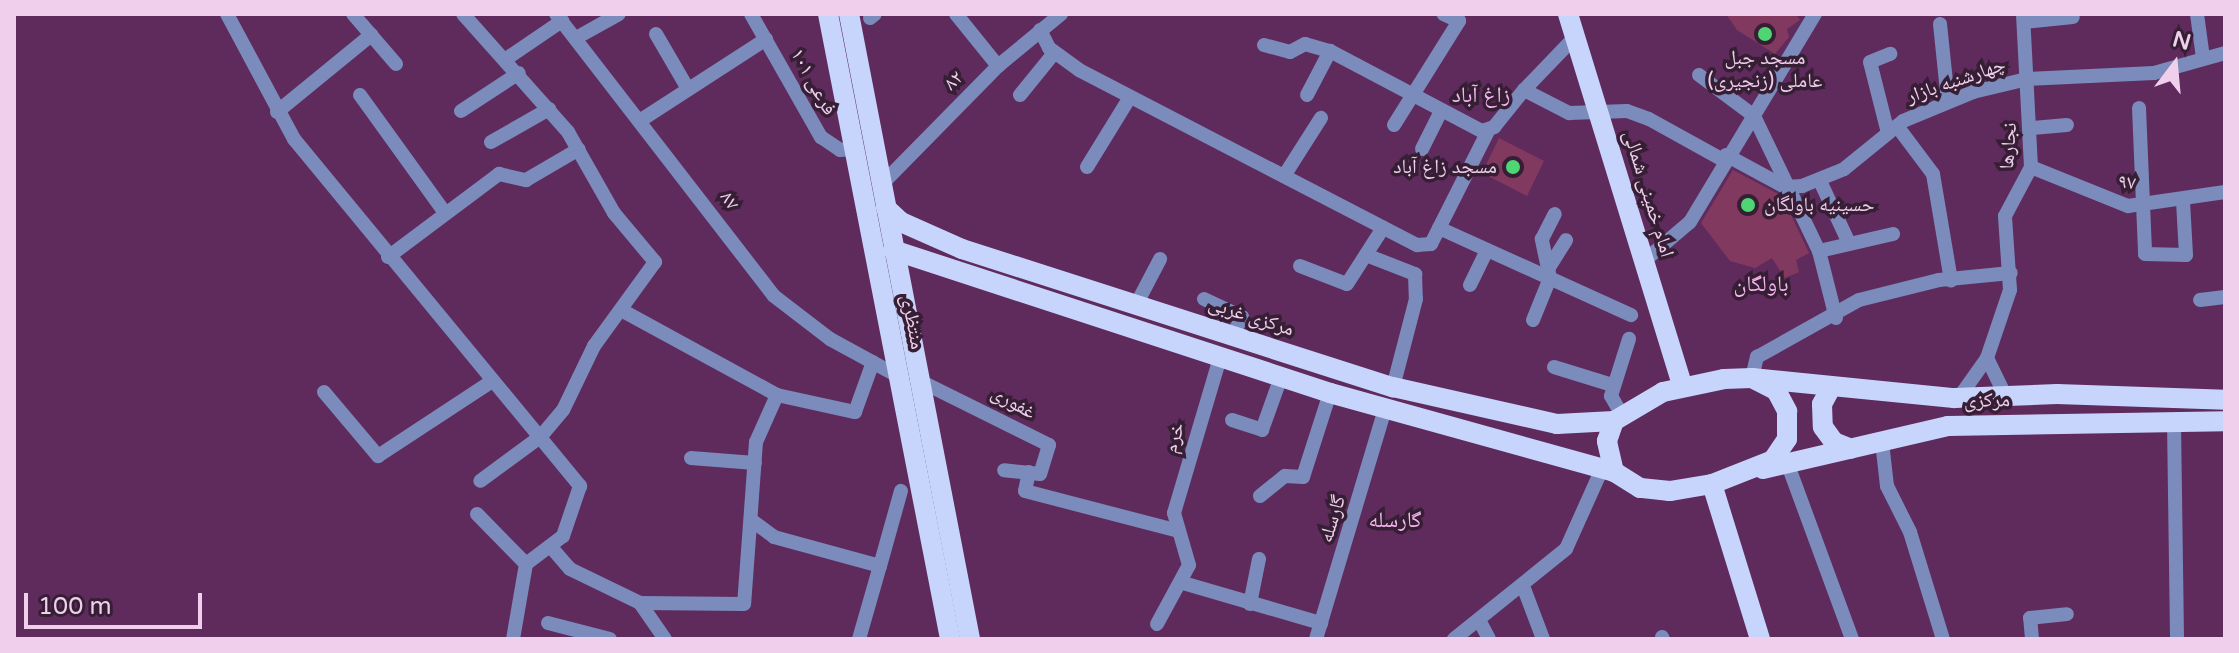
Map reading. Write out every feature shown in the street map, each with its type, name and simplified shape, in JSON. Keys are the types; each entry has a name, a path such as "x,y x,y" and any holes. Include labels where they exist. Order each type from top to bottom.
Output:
{"main road":[{"name":"منتظری","path":"828,14 950,639"},
{"name":"منتظری","path":"865,15 882,184 893,250 970,639"},
{"name":"امام خمینی شمالی","path":"1573,22 1597,110 1683,387"},
{"name":"مرکزی غربی","path":"886,208 901,222 962,249 1393,387 1578,427 1618,418 1683,387"},
{"path":"893,250 1330,393 1608,470 1607,441 1618,418"},
{"path":"1752,378 1776,390 1789,425 1780,451 1755,471"},
{"name":"مرکزی","path":"1683,387 1752,378 1829,391 1958,399 2091,397 2225,400"},
{"path":"1829,391 1822,404 1823,427 1834,442 1851,449"},
{"path":"2086,426 2094,415 2091,397"},
{"name":"مرکزی","path":"1608,470 1656,491 1712,484 1948,426 2086,426 2225,421"},
{"path":"1572,460 1587,444 1578,427"},
{"path":"1712,484 1760,639"}],"street":[{"path":"227,14 277,112 388,257 540,437 581,493 563,536 526,564 513,639"},
{"path":"353,14 396,64"},
{"path":"463,14 549,109 579,149 614,213 655,262 540,437 480,481"},
{"path":"576,38 619,14"},
{"name":"فرعی ۱۰۱","path":"751,14 821,137 840,150 854,149"},
{"path":"956,14 998,66"},
{"name":"۸۲","path":"882,184 998,66 1061,14"},
{"path":"1394,125 1459,21 1443,14"},
{"path":"1644,261 1690,222 1724,158 1754,116 1815,14"},
{"path":"2197,14 2203,58"},
{"path":"2024,18 2073,17"},
{"path":"506,59 559,18"},
{"name":"۸۷","path":"559,18 641,120 774,296 898,376"},
{"name":"نجارها","path":"2011,273 2005,216 2031,167 2032,128 2024,18"},
{"path":"1040,30 1054,53 1130,97 1417,245 1431,244 1488,131 1524,90 1573,22"},
{"path":"1940,24 1948,102"},
{"path":"656,34 688,89"},
{"path":"277,112 371,35"},
{"path":"641,120 766,39"},
{"path":"1264,45 1290,52 1305,44 1330,51 1441,111 1488,131"},
{"path":"1307,95 1330,51"},
{"path":"1020,95 1054,53"},
{"name":"چهارشنبه بازار","path":"1785,187 1820,181 1892,129 1948,102 2027,79 2154,73 2225,53"},
{"path":"1890,54 1870,62 1892,129 1933,174 1951,280"},
{"path":"461,111 519,73"},
{"path":"1699,75 1754,116 1785,187 1819,251 1836,318"},
{"path":"1524,90 1569,113 1597,110 1649,119 1785,187"},
{"path":"360,95 445,213"},
{"path":"1087,167 1130,97"},
{"path":"2139,108 2146,204 2145,254 2186,255 2183,201"},
{"path":"491,142 549,109"},
{"path":"1422,149 1441,111"},
{"path":"1284,176 1321,118"},
{"path":"2032,128 2067,125"},
{"path":"388,257 499,174 526,180 579,149"},
{"name":"۹۷","path":"2031,167 2102,200 2146,204 2183,201 2225,192"},
{"path":"1820,181 1848,241"},
{"path":"1549,274 1542,239 1555,214"},
{"path":"1300,266 1347,284 1383,228"},
{"path":"1439,228 1549,274 1631,315"},
{"path":"1819,251 1848,241 1893,234"},
{"path":"1533,320 1549,274 1566,240"},
{"path":"1470,285 1487,250"},
{"path":"1366,255 1415,274 1416,299 1393,387"},
{"path":"1136,305 1160,259"},
{"path":"1752,378 1757,357 1836,318 1859,300 1951,280 2011,273 1987,358 1958,399"},
{"path":"2200,300 2225,297"},
{"path":"1204,299 1242,317 1232,337"},
{"path":"623,311 777,395 855,412 873,362"},
{"path":"1618,418 1612,385 1629,339"},
{"name":"خرم","path":"1175,530 1174,513 1220,358"},
{"path":"1987,358 2007,399"},
{"path":"1554,367 1612,385"},
{"path":"1232,420 1262,430 1281,377"},
{"path":"324,392 378,456 492,381"},
{"name":"غفوری","path":"920,381 1049,445 1040,474 1029,472"},
{"path":"1260,496 1285,476 1303,477 1330,393"},
{"path":"550,546 570,569 640,603 744,604 756,442 777,395"},
{"name":"گارسله","path":"1316,639 1385,409"},
{"path":"2174,422 2177,639"},
{"path":"1882,442 1887,486 1910,532 1943,639"},
{"path":"691,458 755,463"},
{"path":"1788,465 1852,639"},
{"path":"1004,470 1029,472 1025,491 1175,530 1189,553 1183,583 1157,624"},
{"path":"1454,639 1523,586 1577,534 1608,470"},
{"path":"859,639 901,491"},
{"path":"477,514 526,564"},
{"path":"751,520 774,537 880,566"},
{"path":"1250,604 1259,559"},
{"path":"1183,583 1321,623"},
{"path":"1523,586 1543,639"},
{"path":"640,603 665,639"},
{"path":"2032,639 2030,618 2067,614"},
{"path":"1479,620 1489,639"},
{"path":"548,623 610,639"}],"building":[{"name":"مسجد جبل عاملی (زنجیری)","path":"1726,14 1796,14 1800,20 1787,29 1789,37 1775,54 1737,30"},
{"name":"مسجد زاغ آباد","path":"1499,138 1544,161 1527,196 1482,173"},
{"name":"حسینیه باولگان","path":"1733,170 1782,196 1809,253 1796,260 1799,272 1785,278 1772,258 1755,268 1730,261 1701,223"}],"place":[{"name":"مسجد جبل عاملی (زنجیری)","path":"1765,34"},
{"name":"مسجد زاغ آباد","path":"1513,167"},
{"name":"حسینیه باولگان","path":"1748,205"}],"district":[{"name":"زاغ آباد","path":"1481,96"},
{"name":"باولگان","path":"1761,285"},
{"name":"گارسله","path":"1395,521"}]}
